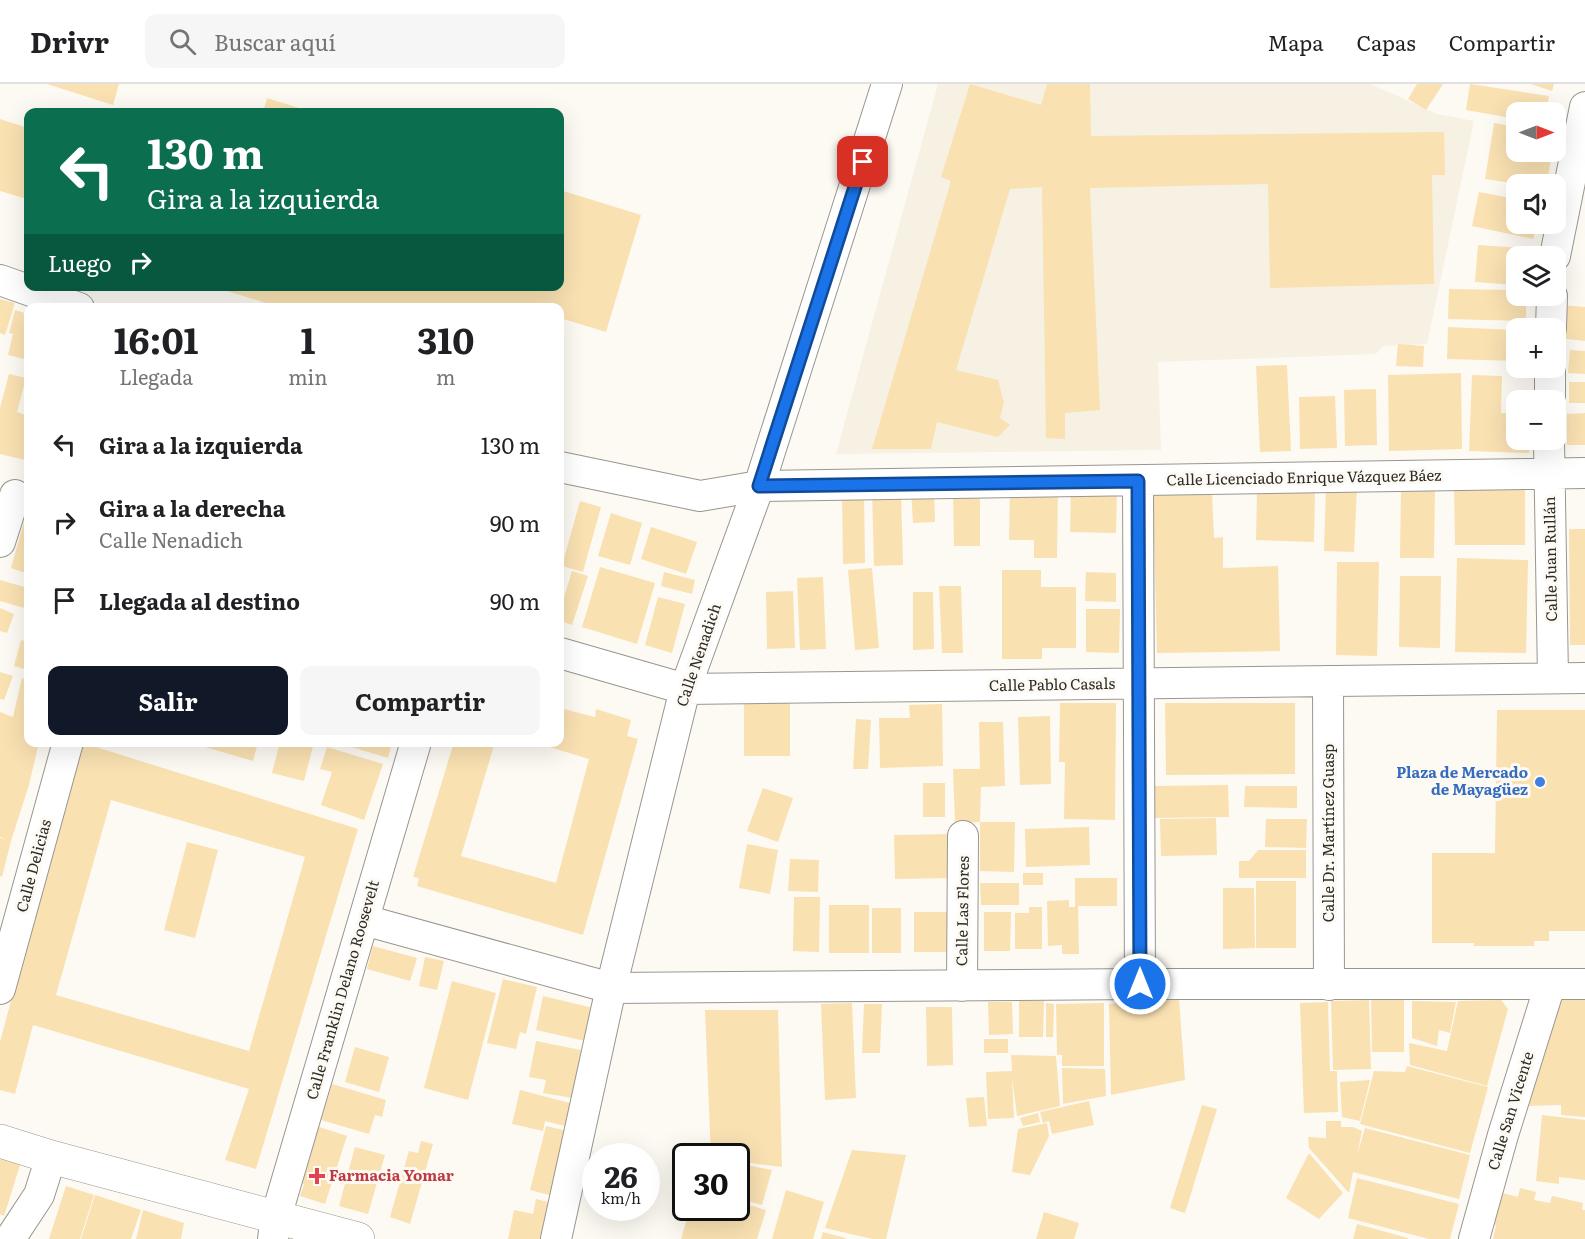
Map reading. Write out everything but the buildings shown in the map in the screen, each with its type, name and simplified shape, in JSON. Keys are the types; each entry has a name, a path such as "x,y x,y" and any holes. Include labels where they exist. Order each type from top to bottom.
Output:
{"main road":[{"path":"0,1141 274,1228 358,1239"}],"street":[{"name":"Calle Nenadich","path":"556,1239 612,988 686,689 759,486 887,84"},
{"path":"1557,246 1585,107"},
{"path":"0,280 24,289"},
{"path":"31,291 65,303"},
{"name":"Calle Juan Rullán","path":"1549,450 1553,678"},
{"name":"Calle Licenciado Enrique Vázquez Báez","path":"564,468 700,496 759,486 1585,473"},
{"path":"1138,481 1140,984"},
{"path":"0,542 15,495"},
{"name":"Calle Pablo Casals","path":"564,654 686,689 1585,678"},
{"name":"Calle Dr. Martínez Guasp","path":"1328,681 1329,985"},
{"name":"Calle Delicias","path":"0,989 67,747"},
{"name":"Calle Franklin Delano Roosevelt","path":"274,1228 415,747"},
{"name":"Calle Las Flores","path":"962,986 963,836"},
{"path":"364,920 612,988 1140,984 1585,984"},
{"name":"Calle San Vicente","path":"1474,1239 1503,1135 1550,985"},
{"path":"10,1239 39,1195 51,1157"}],"shaded area":[{"path":"938,84 1371,84 1437,114 1474,121 1427,344 1383,346 1376,354 1158,362 1161,450 836,454"}],"place":[{"name":"Plaza de Mercado de Mayagüez","path":"1540,782"},
{"name":"Farmacia Yomar","path":"317,1176"}],"route":[{"path":"863,162 759,486 1138,481 1140,984"}]}
